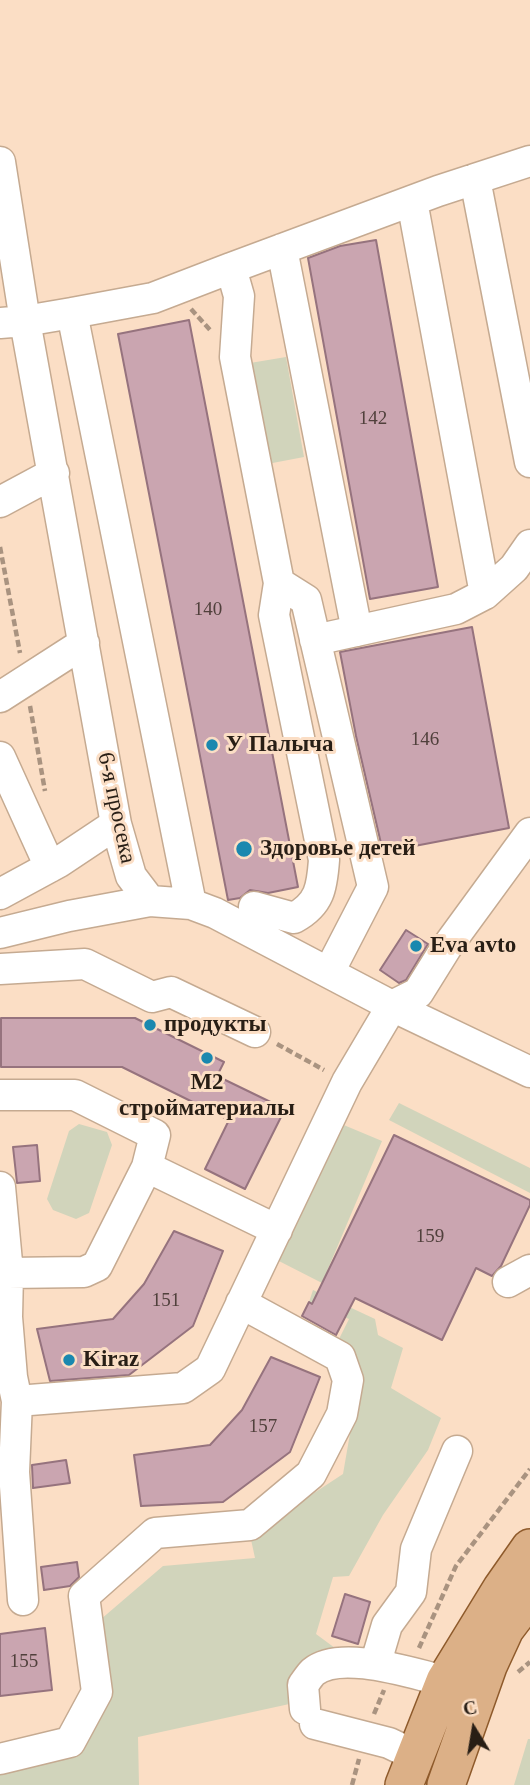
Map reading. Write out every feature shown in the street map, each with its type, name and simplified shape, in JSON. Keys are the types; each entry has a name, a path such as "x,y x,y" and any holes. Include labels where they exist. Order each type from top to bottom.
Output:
{"main road":[{"path":"409,1770 445,1681 530,1548"},
{"path":"446,1785 471,1708 518,1632 530,1596"}],"street":[{"path":"12,322 153,298 412,201 530,161"},
{"name":"6-я просека","path":"0,162 12,322 54,473 116,824 131,876 150,901"},
{"path":"475,179 530,462"},
{"path":"412,201 485,594"},
{"path":"282,249 357,631"},
{"path":"231,268 239,296 235,357 279,583 274,615 324,860 322,888 305,912 294,918 254,907"},
{"path":"72,313 191,904"},
{"path":"0,502 54,473"},
{"path":"315,640 456,609 485,594 514,568 530,545"},
{"path":"279,583 306,600 373,887 329,972"},
{"path":"0,697 84,643"},
{"path":"0,757 50,867"},
{"path":"0,894 50,867 116,824"},
{"path":"17,1401 183,1388 210,1369 346,1082 392,1006 418,993 446,948 530,833"},
{"path":"0,933 69,916 150,901 191,904 215,913 392,1006 530,1072"},
{"path":"0,969 85,964 152,997 171,992 255,1032"},
{"path":"0,1096 75,1094 155,1135 147,1167 97,1266 84,1272 8,1273"},
{"path":"147,1167 277,1230"},
{"path":"0,1187 8,1273 3,1318 17,1401 7,1473 23,1600"},
{"path":"0,1759 70,1742 97,1692 84,1597 155,1534 250,1525 311,1474 342,1414 348,1380 340,1357 241,1303"},
{"path":"387,1667 379,1652 387,1625 411,1592 416,1549 457,1451"},
{"path":"409,1770 389,1743 310,1716 303,1685 315,1671 341,1662 387,1667 445,1681"}],"path":[{"path":"173,290 235,357"},
{"path":"0,547 47,797"},
{"path":"255,1032 346,1082"},
{"path":"352,1785 387,1667 398,1653 414,1659 456,1566 530,1469"}],"green space":[{"path":"286,357 304,457 262,465 244,364"},
{"path":"399,1103 530,1168 530,1193 389,1120"},
{"path":"339,1123 382,1141 322,1283 273,1258"},
{"path":"79,1124 107,1132 112,1145 89,1213 76,1219 53,1210 47,1199 69,1131"},
{"path":"313,1290 375,1319 378,1335 403,1348 391,1388 441,1418 428,1450 383,1515 349,1576 333,1577 316,1634 339,1651 294,1703 138,1737 139,1785 0,1785 0,1772 78,1753 100,1620 163,1566 255,1558 250,1535 343,1474 352,1422 335,1347 349,1319 309,1302"},
{"path":"528,1739 530,1785 514,1785"}],"building":[{"path":"376,240 438,587 370,599 308,258 340,246"},
{"path":"189,320 298,887 268,893 250,890 240,898 228,900 118,334"},
{"path":"472,627 509,828 383,852 340,652"},
{"path":"406,930 428,944 406,980 399,983 380,970"},
{"path":"1,1018 135,1018 224,1062 217,1076 285,1109 245,1189 205,1169 229,1120 122,1067 1,1067"},
{"path":"394,1135 530,1200 501,1266 492,1276 476,1268 442,1340 355,1298 336,1335 302,1316 309,1302 312,1304"},
{"path":"37,1145 40,1181 17,1183 13,1147"},
{"path":"174,1231 223,1251 193,1326 129,1375 50,1381 37,1329 113,1319 144,1284"},
{"path":"271,1357 320,1377 290,1452 223,1502 141,1506 134,1455 210,1445 242,1410"},
{"path":"66,1460 70,1483 33,1488 32,1465"},
{"path":"77,1562 79,1577 70,1586 44,1590 41,1567"},
{"path":"345,1594 370,1602 358,1644 332,1636"},
{"path":"45,1628 52,1690 0,1696 0,1634"}],"place":[{"name":"У Палыча","path":"212,745"},
{"name":"Здоровье детей","path":"244,849"},
{"name":"Eva avto","path":"416,946"},
{"name":"продукты","path":"150,1025"},
{"name":"М2 стройматериалы","path":"207,1058"},
{"name":"Kiraz","path":"69,1360"}]}
